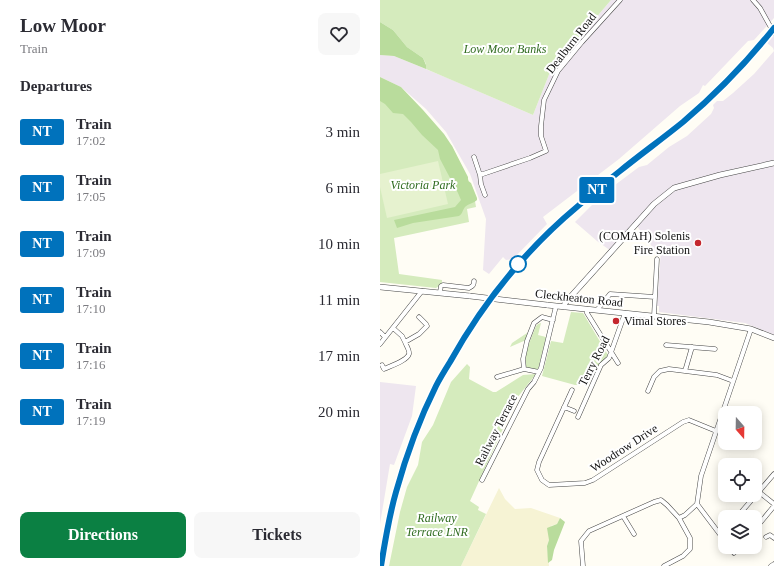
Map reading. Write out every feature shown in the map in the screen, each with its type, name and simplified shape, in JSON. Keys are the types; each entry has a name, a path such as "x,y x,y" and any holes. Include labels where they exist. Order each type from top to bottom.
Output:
{"street":[{"name":"Dealburn Road","path":"480,175 530,158 546,150 541,126 544,100 558,71 620,0"},
{"path":"753,0 763,12 774,33"},
{"path":"474,156 485,195"},
{"path":"564,307 565,303 654,204 674,188 720,175 774,163"},
{"path":"654,316 657,259"},
{"path":"440,292 441,286 443,285 469,288 472,287 474,281"},
{"name":"Cleckheaton Road","path":"380,287 440,292 709,322 751,329 774,338"},
{"path":"380,344 422,291"},
{"path":"597,310 610,294 655,297"},
{"path":"497,377 524,369 540,372 556,306"},
{"path":"587,309 587,313 618,363"},
{"name":"Terry Road","path":"578,417 601,365 609,358 625,313"},
{"path":"524,369 523,359 527,341 534,323 542,317 553,320"},
{"path":"405,342 419,334 427,326 419,318"},
{"path":"393,328 402,336 409,354 414,356"},
{"path":"679,518 685,515 697,504 701,476 751,329"},
{"path":"380,332 386,337"},
{"path":"666,345 715,349"},
{"path":"685,371 692,347"},
{"path":"382,366 384,369 404,360 409,354"},
{"path":"648,391 654,377 660,372 669,369 717,375 733,381"},
{"name":"Railway Terrace","path":"482,480 528,389 540,372"},
{"name":"Woodrow Drive","path":"572,390 539,462 537,470 542,480 549,485 585,483 593,480 683,422 689,420 716,431"},
{"path":"564,407 574,411"},
{"path":"762,488 774,474"},
{"path":"762,495 774,505 762,520"},
{"path":"583,566 581,541 589,531 661,500 679,518 690,538 690,549 683,556 664,566"},
{"path":"743,510 750,502"},
{"path":"697,504 718,531"},
{"path":"623,516 634,534"},
{"path":"766,537 770,535 774,538"}],"shaded area":[{"path":"611,0 774,0 774,18 754,40 748,41 705,86 703,85 699,93 680,106 619,159 543,217 547,224 513,259 506,260 503,257 489,274 483,270 486,219 470,174 446,132 426,109 401,87 380,77 380,55 394,56 533,115 550,72"},
{"path":"774,31 774,51 773,48 766,42"},
{"path":"774,51 774,335 745,323 659,312 659,306 657,306 661,250 657,253 635,222 611,251 575,222 603,194 639,167 647,165 669,147 687,136 711,114 714,108 713,105 717,101 723,101 733,93 754,74"},
{"path":"380,382 416,386 412,416 394,465 390,464 380,524"},
{"path":"499,488 505,499 515,509 531,508 560,518 557,524 551,526 547,546 549,566 461,566"}],"green space":[{"name":"Low Moor Banks","path":"380,0 611,0 550,72 533,115 426,69 426,64 423,58 407,47 393,30 380,22"},
{"path":"380,22 393,30 407,47 423,58 426,69 394,56 380,55"},
{"path":"380,77 401,87 444,134 452,146 477,198 476,201 465,207 459,216 413,223 397,228 394,220 455,207 461,200 440,159 438,150 403,114 393,113 380,101"},
{"name":"Victoria Park","path":"380,79 452,146 473,189 476,207 467,209 469,222 394,238 399,274 442,280 442,284 436,288 380,282"},
{"path":"438,161 448,204 387,218 380,187 380,174"},
{"path":"571,312 583,313 608,355 599,365 596,372 578,385 542,376 551,341 563,343"},
{"path":"541,323 538,335 546,337 538,370 529,369 526,367 527,351 536,326"},
{"path":"527,333 526,340 510,347 512,343"},
{"name":"Railway Terrace LNR","path":"467,364 470,367 469,379 493,392 496,392 523,375 536,374 517,398 470,501 479,507 478,510 486,514 461,566 389,566 400,512 407,487 418,465 422,442 433,425 451,382"},
{"path":"560,518 565,522 554,550 552,560 548,563 547,546 549,540 547,528 557,524"}],"railway":[{"path":"381,566 395,494 406,458 420,422 436,386 455,352 476,318 499,286 524,257 559,222 603,184 692,113 761,45"}],"train":[{"name":"NT","path":"381,566 389,518 408,452 436,385 475,319 508,275 550,231 577,206 621,170 655,145 690,115 730,78 761,45 774,28"}],"place":[{"name":"(COMAH) Solenis Fire Station","path":"698,243"},
{"name":"Vimal Stores","path":"616,321"}]}
